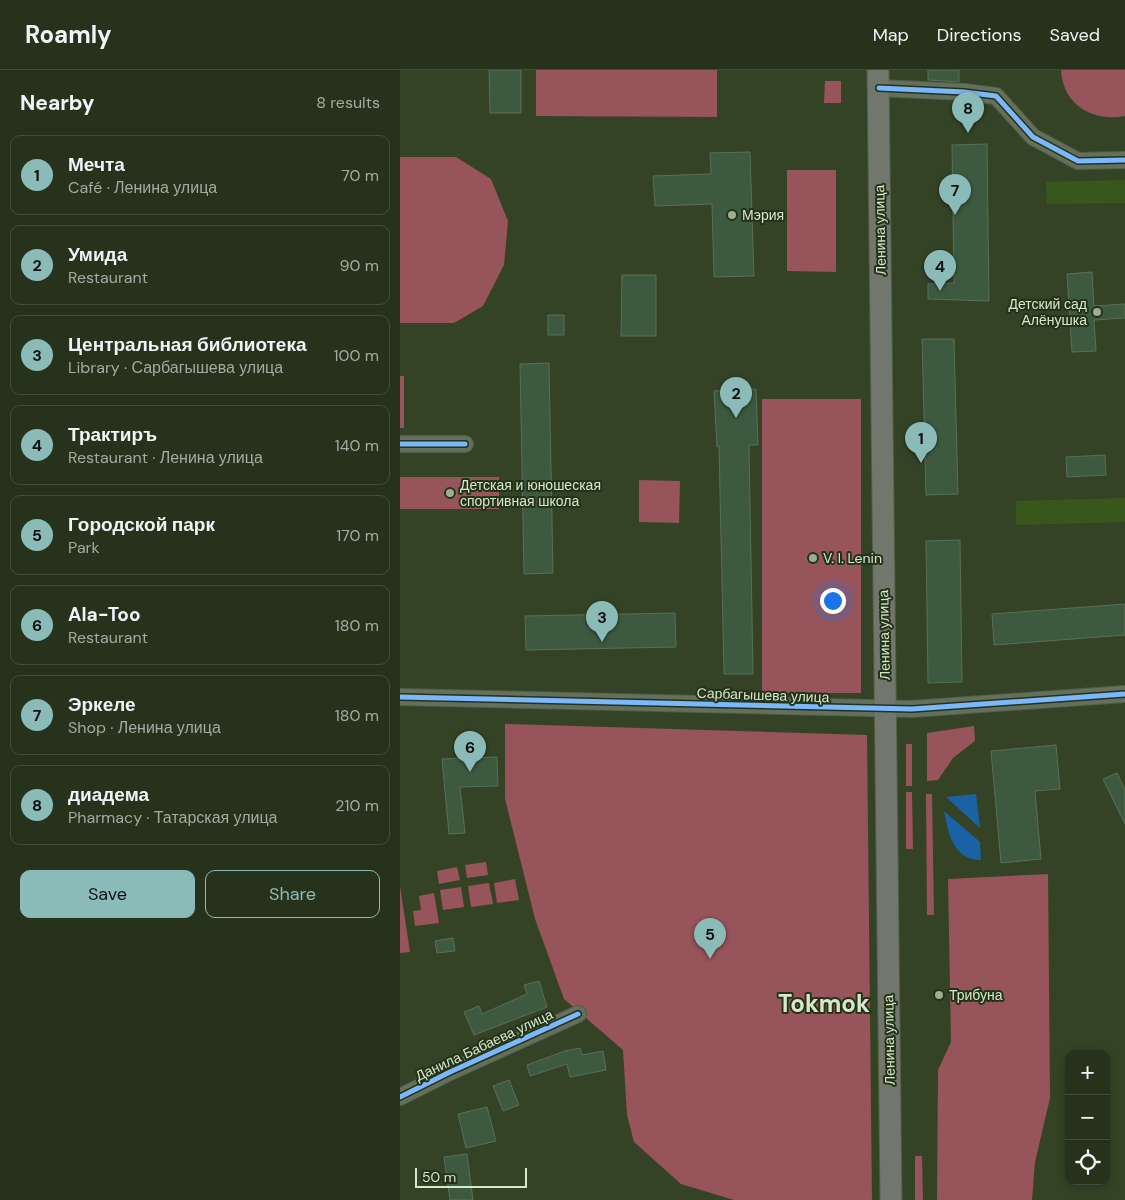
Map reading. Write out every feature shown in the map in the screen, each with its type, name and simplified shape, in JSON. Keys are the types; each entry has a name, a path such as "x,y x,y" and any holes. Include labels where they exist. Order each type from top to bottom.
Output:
{"main road":[{"name":"Ленина улица","path":"878,79 890,1200"}],"street":[{"path":"878,79 996,96 1033,137 1078,161 1125,160"},
{"path":"400,444 465,444"},
{"name":"Сарбагышева улица","path":"400,696 912,709 1125,694"},
{"name":"Данила Бабаева улица","path":"400,1098 450,1072 578,1014"}],"shaded area":[{"path":"536,70 717,70 717,117 536,116"},
{"path":"1061,70 1125,70 1125,116 1101,116 1081,108 1073,102 1067,93"},
{"path":"825,81 841,81 841,103 824,103"},
{"path":"400,157 456,157 491,179 508,221 504,265 483,306 454,323 400,323"},
{"path":"787,170 836,170 836,272 787,271"},
{"path":"1125,180 1125,203 1047,204 1046,182"},
{"path":"400,376 404,376 404,428 400,428"},
{"path":"762,399 861,399 861,693 762,693"},
{"name":"Детская и юношеская спортивная школа","path":"400,477 499,477 499,509 400,509"},
{"path":"639,480 680,481 679,523 639,522"},
{"path":"1125,498 1125,522 1016,525 1016,501"},
{"path":"505,724 867,735 872,1200 734,1200 681,1184 634,1142 627,1115 623,1050 564,999 535,919 505,799"},
{"path":"974,726 975,741 953,758 938,780 927,781 927,733"},
{"path":"906,744 912,744 912,786 906,786"},
{"path":"906,792 912,792 913,849 906,849"},
{"path":"926,794 932,794 934,915 927,915"},
{"path":"486,862 488,875 467,878 465,865"},
{"path":"457,867 460,880 439,884 437,871"},
{"path":"1048,874 1050,1098 1035,1162 1032,1200 937,1200 938,1070 951,1042 948,879"},
{"path":"515,879 519,900 497,903 494,883"},
{"path":"489,883 493,904 471,907 468,886"},
{"path":"400,886 410,952 400,953"},
{"path":"461,887 464,907 443,910 440,890"},
{"path":"434,893 439,923 415,926 413,911 421,910 419,896"},
{"path":"915,1156 922,1156 923,1200 915,1200"}],"water":[{"path":"976,794 980,828 946,797"},
{"path":"944,811 980,842 981,860 972,859 958,850 950,836"}],"building":[{"path":"489,70 521,70 521,113 490,113"},
{"path":"928,70 959,70 959,82 928,80"},
{"path":"987,144 989,301 928,299 928,284 954,283 952,145"},
{"name":"Мэрия","path":"750,152 754,276 714,277 712,204 655,206 653,176 711,174 710,153"},
{"name":"Детский сад Алёнушка","path":"1092,272 1094,306 1125,304 1125,318 1094,320 1096,351 1072,352 1067,274"},
{"path":"622,275 656,275 656,336 621,336"},
{"path":"548,315 564,315 564,335 548,335"},
{"path":"922,339 954,339 958,494 926,495"},
{"path":"549,363 553,573 524,574 520,364"},
{"path":"756,389 758,445 749,445 753,674 724,674 719,446 717,447 714,391"},
{"path":"1105,455 1106,475 1067,477 1066,457"},
{"path":"960,540 962,682 928,683 926,541"},
{"path":"1125,604 1125,635 994,645 992,614"},
{"path":"675,613 676,647 526,650 525,616"},
{"path":"1056,745 1060,789 1035,791 1041,859 1001,863 991,751"},
{"path":"497,757 498,786 460,787 465,833 449,834 442,759"},
{"path":"1117,773 1125,790 1125,824 1103,779"},
{"path":"453,938 455,951 437,953 435,941"},
{"path":"539,981 547,1007 474,1035 464,1012 479,1006 482,1014 527,994 524,985"},
{"path":"580,1048 582,1055 603,1051 606,1070 570,1077 567,1064 530,1076 527,1065 565,1051"},
{"path":"509,1080 519,1105 503,1111 493,1086"},
{"path":"487,1107 496,1141 466,1148 458,1114"},
{"path":"467,1154 473,1200 450,1200 444,1157"}],"cycle path":[{"path":"879,88 964,92 996,96 1033,137 1078,161 1125,160"},
{"path":"400,444 465,444"},
{"path":"400,697 912,709 1125,694"},
{"path":"400,1097 450,1072 578,1014"}],"place":[{"name":"диадема","path":"968,133"},
{"name":"Мэрия","path":"732,215"},
{"name":"Эркеле","path":"955,215"},
{"name":"Трактиръ","path":"940,291"},
{"name":"Детский сад Алёнушка","path":"1097,312"},
{"name":"Умида","path":"736,418"},
{"name":"Мечта","path":"921,463"},
{"name":"Детская и юношеская спортивная школа","path":"450,493"},
{"name":"V. I. Lenin","path":"813,558"},
{"name":"Центральная библиотека","path":"602,642"},
{"name":"Ala-Too","path":"470,772"},
{"name":"Городской парк","path":"710,959"},
{"name":"Трибуна","path":"939,995"}],"district":[{"name":"Tokmok","path":"824,1003"}]}
